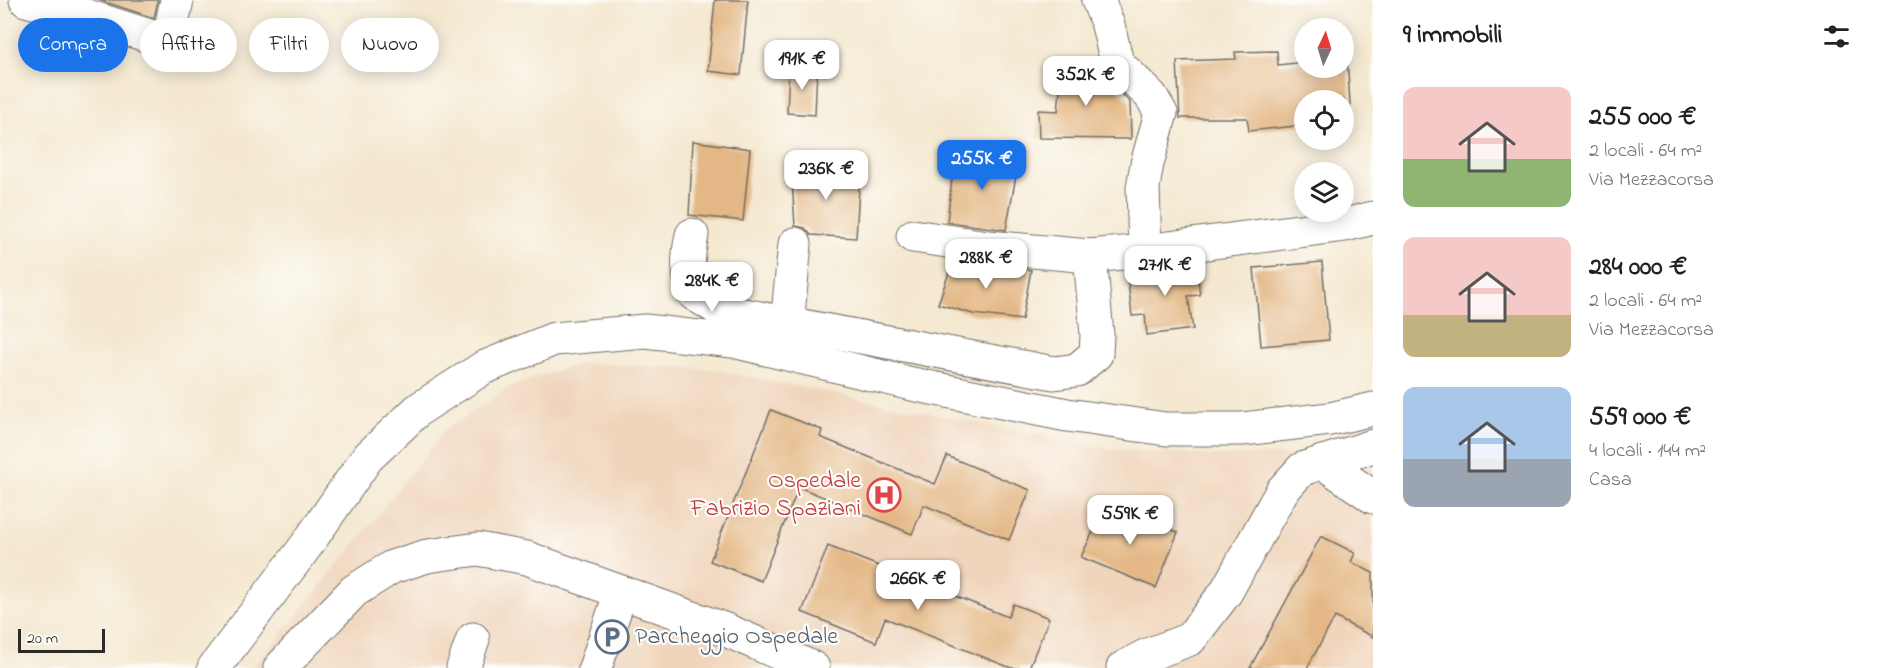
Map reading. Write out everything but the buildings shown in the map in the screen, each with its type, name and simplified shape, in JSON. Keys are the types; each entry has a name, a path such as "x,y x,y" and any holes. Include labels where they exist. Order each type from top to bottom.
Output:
{"street":[{"path":"26,0 87,16 168,42 177,0"},
{"path":"1098,0 1108,25 1117,63 1151,96 1161,113 1143,187 1144,252"},
{"path":"913,236 988,247 1090,256 1144,252 1345,225 1373,218"},
{"path":"692,235 688,254 688,276 694,294 722,311 1054,373 1077,370 1096,354 1097,335 1090,256"},
{"path":"787,324 795,244"},
{"path":"214,668 306,546 366,458 419,408 483,368 554,339 645,331 732,341 912,384 1067,415 1166,429 1243,429 1330,419 1373,409"},
{"path":"1124,668 1146,656 1190,653 1282,491 1302,469 1373,446"},
{"path":"1322,462 1373,497"},
{"path":"280,668 354,591 392,567 427,556 478,549 527,558 726,630 813,668"},
{"path":"595,668 621,592"}],"shaded area":[{"name":"Ospedale Fabrizio Spaziani","path":"581,363 709,369 1110,449 1210,455 1301,455 1373,435 1373,668 254,668 445,430 513,385"}],"place":[{"name":"Ospedale Fabrizio Spaziani","path":"884,495"},
{"name":"Parcheggio Ospedale","path":"612,637"}]}
